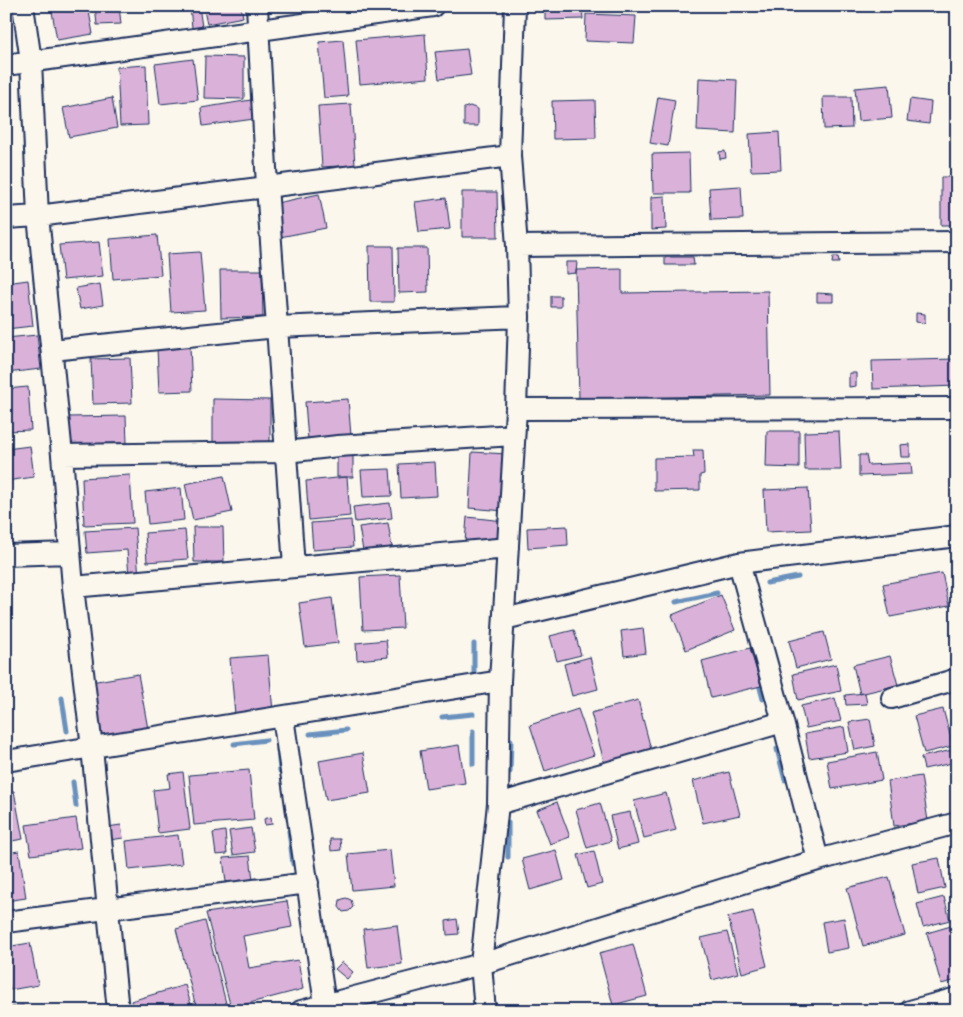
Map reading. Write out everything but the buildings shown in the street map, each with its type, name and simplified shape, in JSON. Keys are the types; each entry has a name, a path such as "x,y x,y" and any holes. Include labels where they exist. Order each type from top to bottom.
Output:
{"street":[{"path":"23,6 31,61 38,216 73,587 92,748 118,1011"},
{"path":"257,6 267,186 294,567"},
{"path":"6,65 433,6"},
{"path":"485,1011 480,964 498,804 500,681 516,409 519,317 518,246 510,156 515,6"},
{"path":"6,218 38,216 510,156"},
{"path":"518,246 957,242"},
{"path":"52,350 277,328 519,317"},
{"path":"516,409 957,408"},
{"path":"62,455 286,452 338,446 514,435"},
{"path":"504,619 738,563 957,536"},
{"path":"73,587 508,548"},
{"path":"6,555 70,553"},
{"path":"738,563 783,722 818,860"},
{"path":"892,698 957,679"},
{"path":"6,760 92,748 500,681"},
{"path":"284,717 325,1004"},
{"path":"498,804 783,722"},
{"path":"301,1011 480,964 818,860 957,823"},
{"path":"6,922 308,883"},
{"path":"910,1011 957,998"}],"waterway":[{"path":"767,583 798,577"},
{"path":"676,602 717,593"},
{"path":"474,644 474,681"},
{"path":"758,680 763,699"},
{"path":"62,698 67,731"},
{"path":"442,717 473,714"},
{"path":"310,734 346,730"},
{"path":"473,731 473,764"},
{"path":"234,744 266,740"},
{"path":"510,772 511,740"},
{"path":"278,749 280,771"},
{"path":"777,749 785,780"},
{"path":"73,782 76,806"},
{"path":"508,823 508,857"},
{"path":"289,831 293,864"}]}
